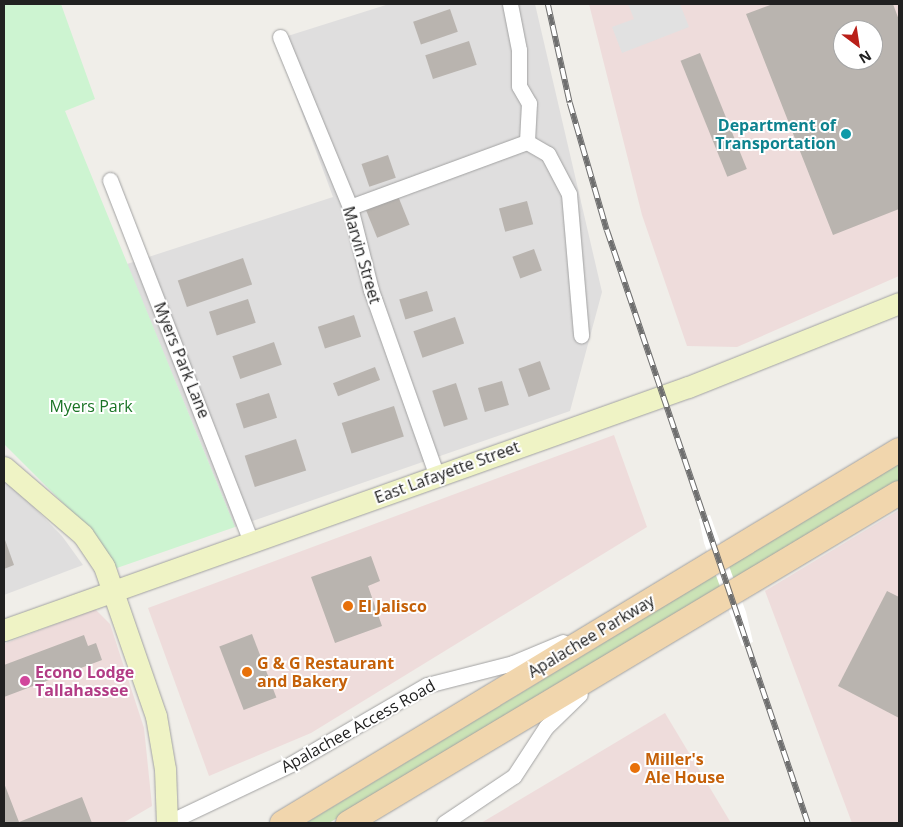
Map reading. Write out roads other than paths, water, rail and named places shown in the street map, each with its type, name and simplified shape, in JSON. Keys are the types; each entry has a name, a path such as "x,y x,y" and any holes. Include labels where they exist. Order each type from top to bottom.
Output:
{"main road":[{"path":"779,522 899,436"},
{"name":"Apalachee Parkway","path":"282,823 899,450"},
{"path":"348,823 899,493"}],"street":[{"path":"510,4 519,50 519,86 528,103 527,142"},
{"name":"Marvin Street","path":"280,37 350,207 371,290 437,476"},
{"path":"350,207 527,142 548,154 569,194 581,334"},
{"name":"Myers Park Lane","path":"110,180 251,542"},
{"name":"East Lafayette Street","path":"4,630 711,378 895,302"},
{"path":"4,467 95,548 114,591 159,728 167,823"},
{"name":"Apalachee Access Road","path":"167,823 298,760 427,685 524,659 663,592"},
{"path":"444,823 514,776 540,734 571,702 683,622"}],"railway":[{"path":"548,4 570,103 607,230 808,823"}],"place":[{"name":"Department of Transportation","path":"846,134"},
{"name":"El Jalisco","path":"348,606"},
{"name":"G & G Restaurant and Bakery","path":"247,672"},
{"name":"Econo Lodge Tallahassee","path":"25,681"},
{"name":"Miller's Ale House","path":"635,768"}],"park label":[{"name":"Myers Park","path":"91,406"}]}
